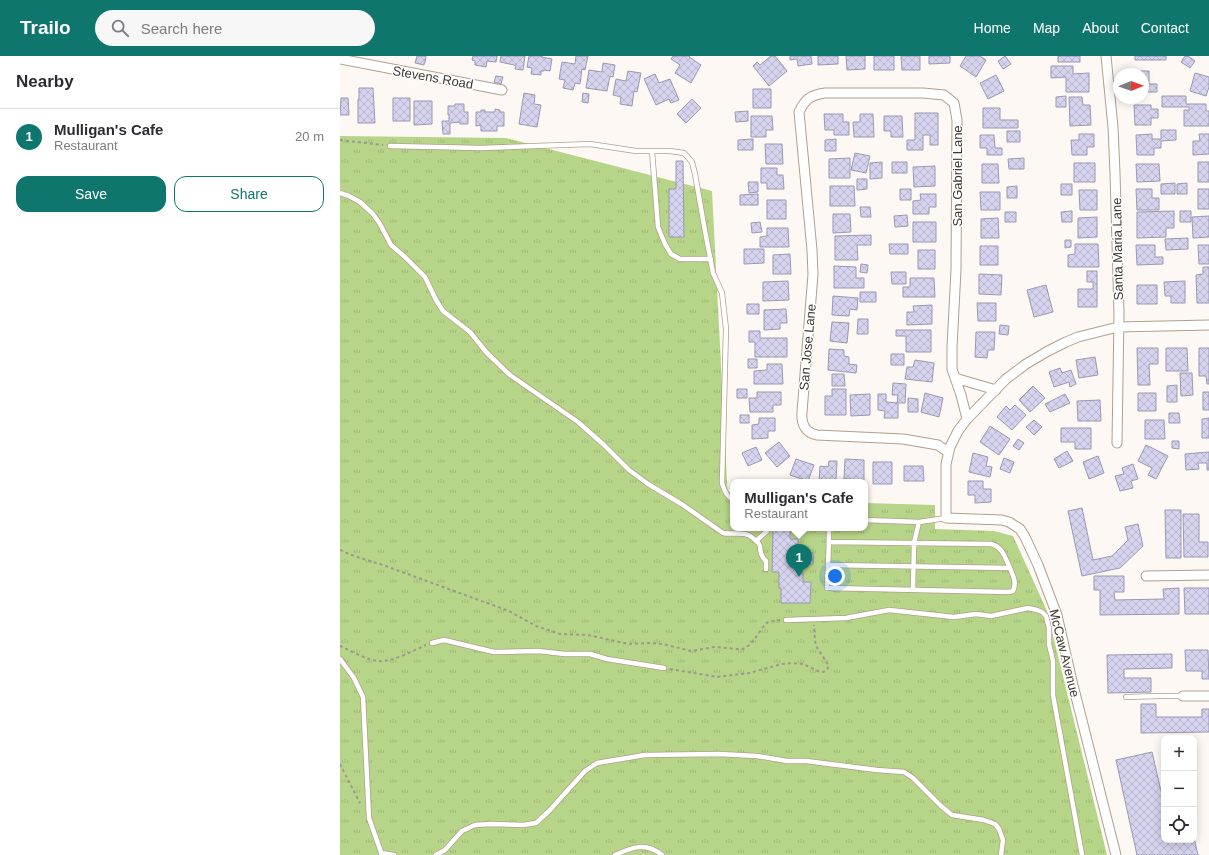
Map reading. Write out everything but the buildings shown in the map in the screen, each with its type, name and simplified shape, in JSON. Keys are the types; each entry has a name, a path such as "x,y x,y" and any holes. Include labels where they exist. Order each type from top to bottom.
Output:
{"street":[{"name":"Santa Maria Lane","path":"1106,56 1113,127 1115,173 1119,314 1117,443"},
{"name":"Stevens Road","path":"340,59 502,90"},
{"name":"San Gabriel Lane","path":"799,118 799,112 810,97 816,94 825,93 923,93 944,95 954,103 957,120 956,270 952,369 967,419"},
{"name":"San Jose Lane","path":"799,118 813,274 802,412 804,425 811,434 903,439 938,445 948,452"},
{"path":"946,518 946,464 948,452 958,431 967,419 1006,379 1026,364 1048,351 1078,337 1118,327 1209,325"},
{"path":"955,378 996,390"},
{"name":"McCaw Avenue","path":"946,518 1002,520 1009,522 1020,530 1024,537 1038,565 1057,615 1071,677 1116,855"},
{"path":"1146,576 1209,575"},
{"path":"1183,696 1209,696"}],"lane":[{"path":"390,146 481,148 590,144 636,151 670,151 684,153 692,162 714,273 722,293 726,329 722,483 730,499"},
{"path":"652,151 658,227 665,244 671,254 680,259 711,259"},
{"path":"340,193 360,202 373,214 391,245 425,277 443,311 470,332 487,353 510,375 578,422 629,470 648,484 683,504 723,533 746,533 751,536 760,544 762,558 766,561 766,569"},
{"path":"868,520 919,522 946,518"},
{"path":"913,590 914,543 919,522"},
{"path":"756,541 767,531"},
{"path":"829,531 827,588 1009,592 1013,591 1015,585 1014,578 1004,554 996,545 829,542"},
{"path":"828,565 1010,568"},
{"path":"786,620 846,618 888,610 954,617 976,614 991,616 1028,608 1042,612 1046,616 1049,628 1049,644 1053,661 1053,695 1082,855"},
{"path":"432,643 444,640 457,642 480,650 494,652 538,651 565,654 590,654 607,659 664,668"},
{"path":"340,659 354,678 363,697 369,818 382,854 394,855"},
{"path":"1126,697 1183,696"},
{"path":"436,855 445,850 462,831 475,825 530,825 536,823 585,772 597,763 645,756 719,754 742,755 787,761 806,761 904,772 914,778 940,806 952,815 984,820 995,824 1002,834 1003,840 1001,855"},
{"path":"615,855 631,848 640,847 649,848 662,855"}],"path":[{"path":"340,140 390,146"},
{"path":"340,550 509,611 536,626 560,634 588,635 628,644 664,644 691,651 714,647 743,649 754,640 768,622 786,620"},
{"path":"664,668 717,677 748,673 782,664 792,663 803,664 823,672 826,671 829,666 816,646 814,619"},
{"path":"340,646 361,656 379,662 389,660 432,643"},
{"path":"340,764 369,818"}],"green space":[{"path":"340,136 506,138 712,191 728,500 730,500 730,531 868,531 868,503 935,505 935,529 994,531 1013,536 1047,611 1107,855 340,855"}],"place":[{"name":"Mulligan's Cafe","path":"799,577"}]}
